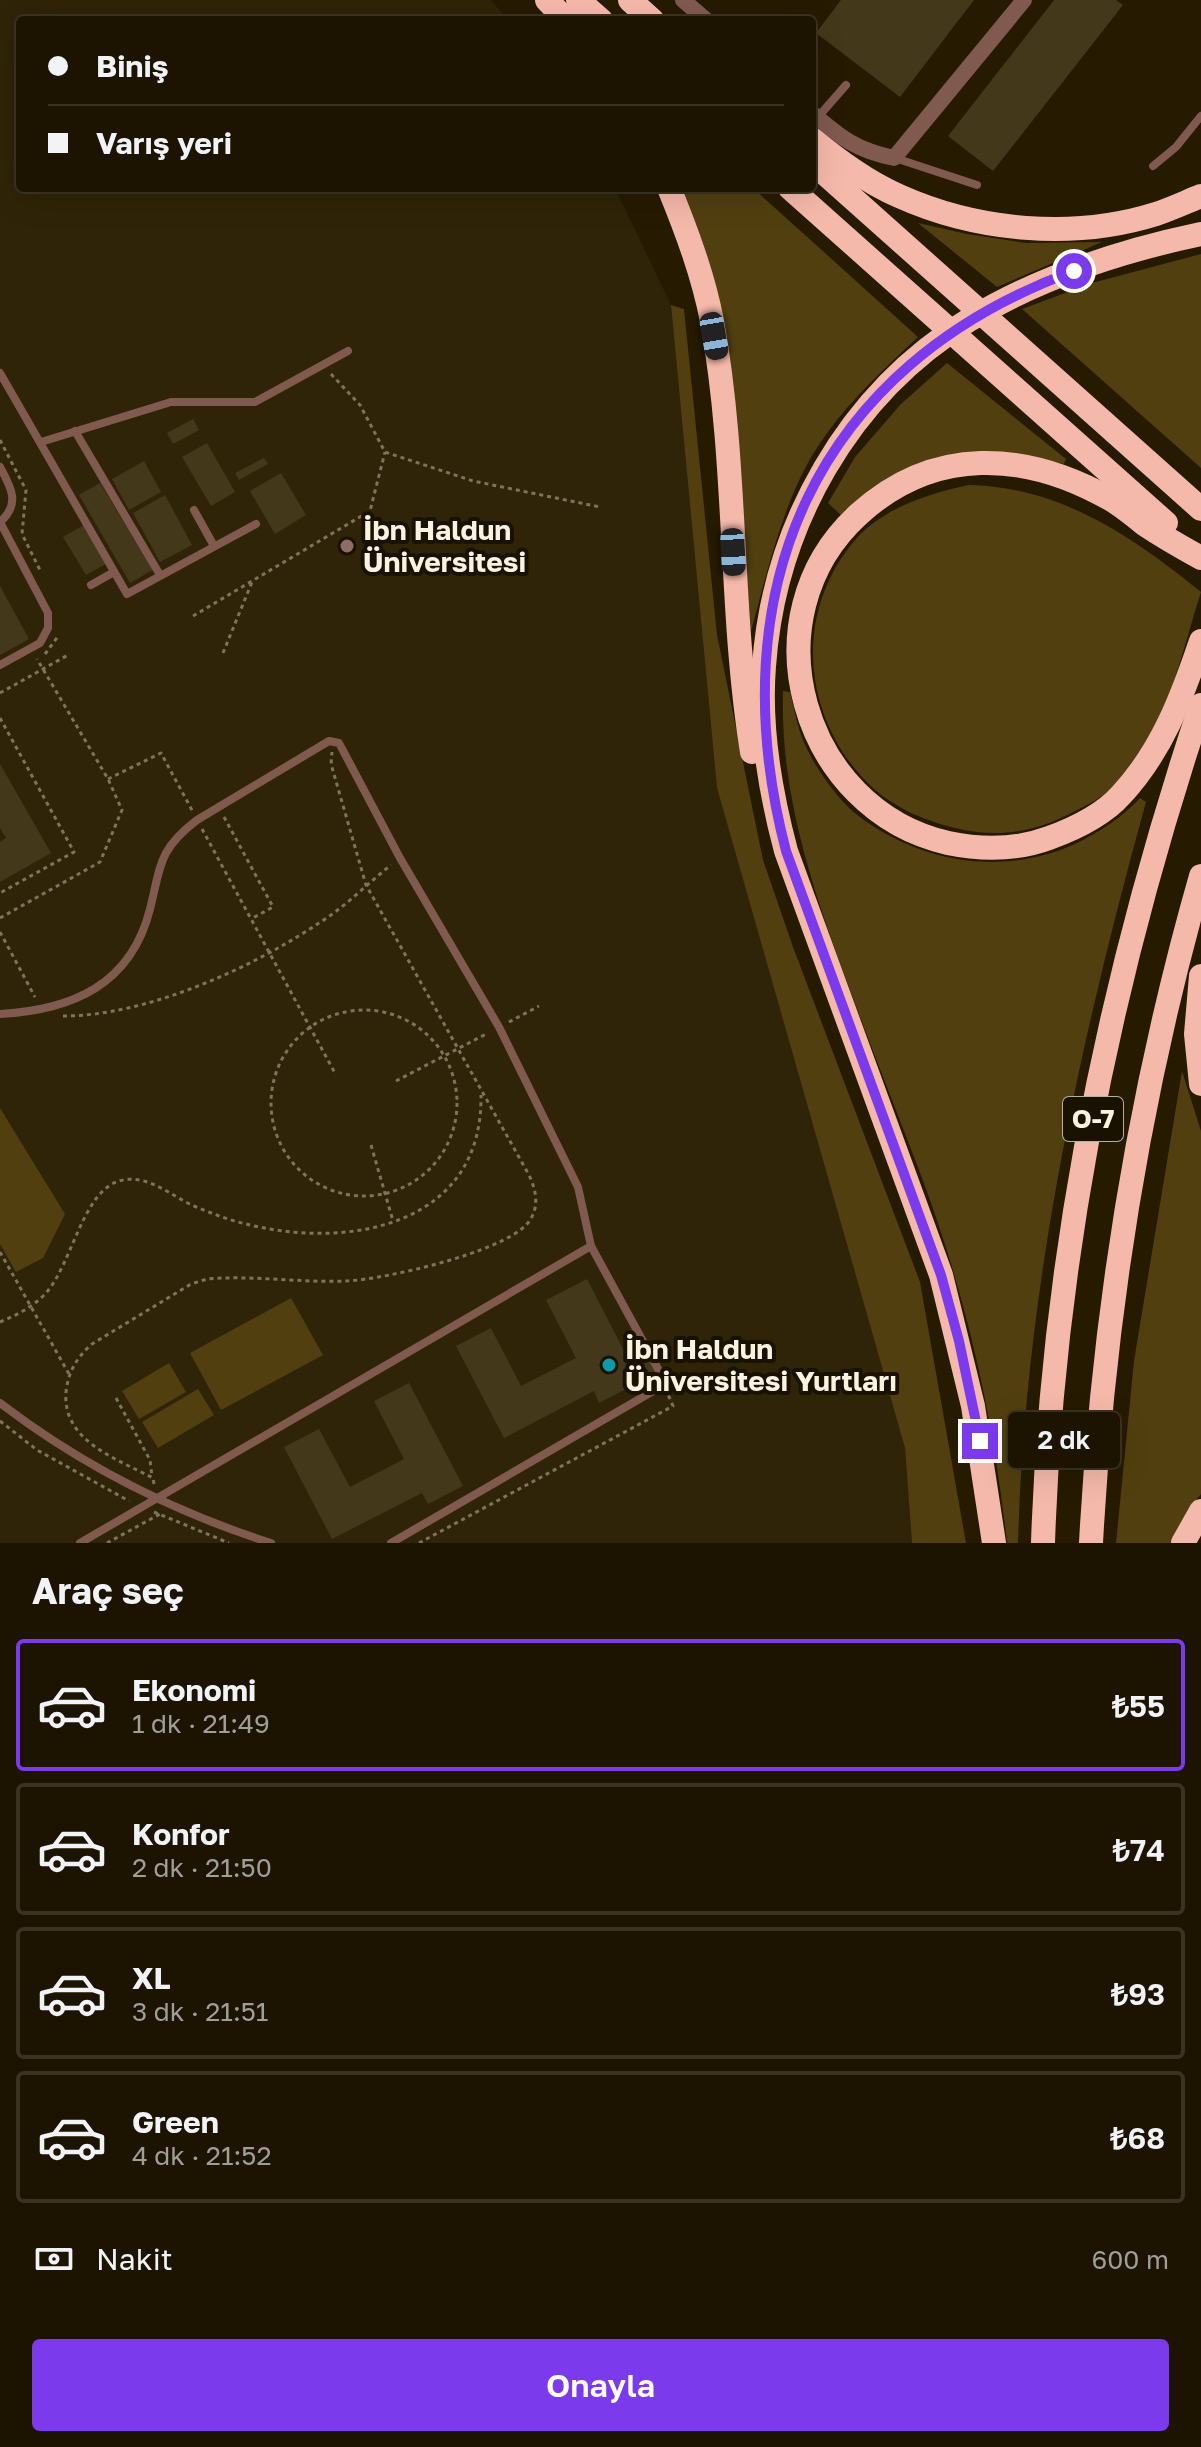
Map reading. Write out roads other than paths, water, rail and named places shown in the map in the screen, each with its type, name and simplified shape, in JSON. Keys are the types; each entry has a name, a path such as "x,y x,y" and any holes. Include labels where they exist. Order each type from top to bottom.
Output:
{"highway":[{"path":"547,0 562,16"},
{"path":"578,0 596,16"},
{"path":"635,1 648,16"},
{"path":"816,125 869,181 898,196 946,214 1017,228 1063,229 1124,222 1156,214 1201,196"},
{"path":"816,166 1201,509"},
{"path":"670,192 702,278 717,353 728,463 743,689 772,850 814,971 867,1100 925,1228"},
{"path":"795,192 1201,556"},
{"path":"994,1543 973,1406 955,1328 925,1228 791,866 775,809 764,723 764,666 772,600 785,554 815,481 833,452 878,396 934,345 968,321 1048,280 1100,261 1201,234"},
{"path":"1118,435 1201,490"},
{"path":"1201,556 1166,539 1113,501 1077,481 1009,463 959,463 901,484 871,503 839,535 807,594 798,641 804,701 810,724 828,759 862,799 909,830 937,840 966,847 1000,848 1034,844 1066,832 1119,798 1158,747 1174,714 1201,641"},
{"name":"O-7","path":"1043,1543 1059,1340 1089,1138 1131,948 1201,705"},
{"name":"O-7","path":"1091,1543 1103,1379 1126,1213 1150,1083 1201,876"},
{"path":"1201,976 1196,1034 1201,1084"},
{"path":"1191,1532 1201,1511"}],"street":[{"path":"683,0 701,16"},
{"path":"816,124 866,152 894,158 1024,0"}],"lane":[{"path":"816,121 846,85"},
{"path":"1153,166 1176,147 1201,116"},
{"path":"894,158 977,185"},
{"path":"41,442 171,402 253,402 348,351"},
{"path":"0,373 127,594 256,524"},
{"path":"75,431 160,575"},
{"path":"0,467 11,487 13,498 10,511 0,522 48,613 48,628 40,643 0,665"},
{"path":"194,510 214,546"},
{"path":"91,585 114,572"},
{"path":"0,1014 42,1009 75,1000 100,987 131,954 143,930 157,870 179,834 197,820 333,741 339,743 400,858 499,1027 578,1187 591,1246 662,1373 662,1382 655,1390 391,1543"},
{"path":"80,1543 145,1508 156,1497 591,1246"},
{"path":"0,1403 45,1438 115,1478 271,1543"}],"place":[{"name":"İbn Haldun Üniversitesi","path":"347,546"},
{"name":"İbn Haldun Üniversitesi Yurtları","path":"609,1365"}]}
